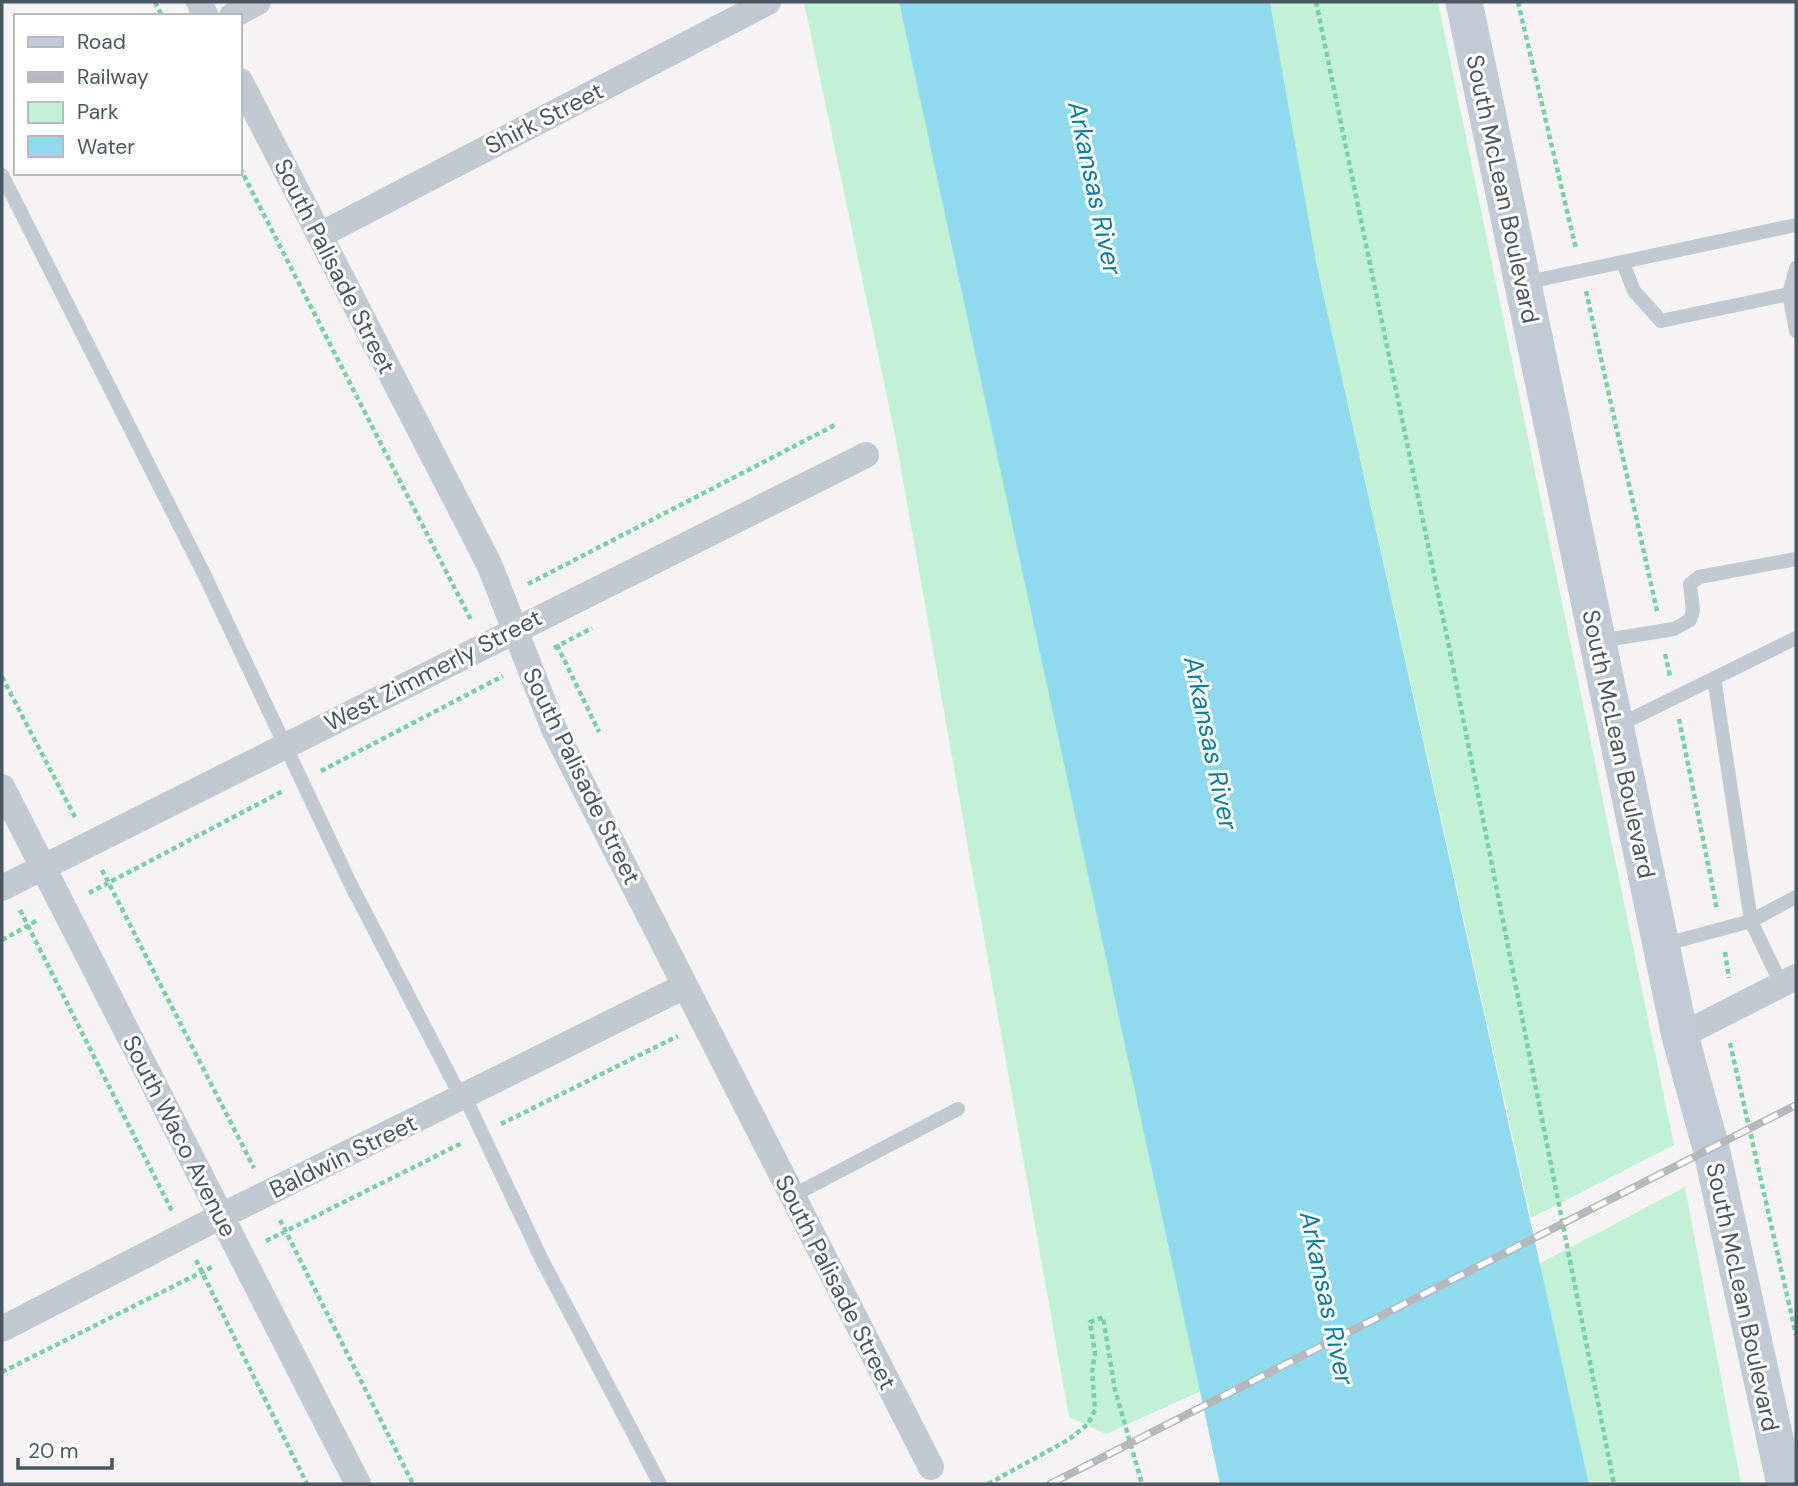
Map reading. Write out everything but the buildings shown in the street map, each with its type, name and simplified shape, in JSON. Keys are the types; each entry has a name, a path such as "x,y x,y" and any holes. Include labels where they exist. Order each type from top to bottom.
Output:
{"main road":[{"name":"South McLean Boulevard","path":"1464,2 1680,1036 1711,1148 1785,1484"}],"street":[{"path":"236,14 258,2"},
{"name":"Shirk Street","path":"320,235 768,2"},
{"name":"South Palisade Street","path":"242,85 489,564 554,729 930,1467"},
{"name":"West Zimmerly Street","path":"4,887 514,629 866,455"},
{"name":"South Waco Avenue","path":"2,787 358,1484"},
{"path":"1680,1036 1788,980"},
{"name":"Baldwin Street","path":"2,1329 221,1216 685,986"}],"lane":[{"path":"2,176 206,578 351,885 463,1096 542,1260 660,1484"},
{"path":"1522,283 1796,225"},
{"path":"1623,263 1634,291 1661,321 1789,294"},
{"path":"1796,268 1789,294 1796,331"},
{"path":"1597,641 1674,629 1690,620 1693,611 1690,584 1699,577 1796,559"},
{"path":"1615,727 1796,638"},
{"path":"1714,678 1751,921 1788,980"},
{"path":"1661,945 1751,921 1796,897"},
{"path":"792,1196 958,1109"}],"path":[{"path":"1316,2 1451,655 1614,1484"},
{"path":"1518,2 1661,631 1721,929 1731,991 1730,1048 1796,1335"},
{"path":"242,172 506,690"},
{"path":"468,615 835,425"},
{"path":"528,584 599,732"},
{"path":"2,940 594,627"},
{"path":"2,677 413,1484"},
{"path":"4,887 28,926 307,1484"},
{"path":"2,1372 681,1034"},
{"path":"988,1484 1068,1440 1088,1424 1095,1410 1092,1372 1095,1353 1090,1322 1103,1317 1115,1390 1142,1484"}],"green space":[{"path":"804,2 899,2 1182,1299 1201,1391 1106,1434 1069,1417 895,435"},
{"path":"1270,2 1438,2 1674,1145 1531,1218 1317,266"},
{"path":"1685,1187 1741,1484 1589,1484 1539,1264"}],"water":[{"name":"Arkansas River","path":"899,2 1270,2 1317,266 1589,1484 1220,1484"}],"railway":[{"path":"1050,1484 1796,1105"}]}
